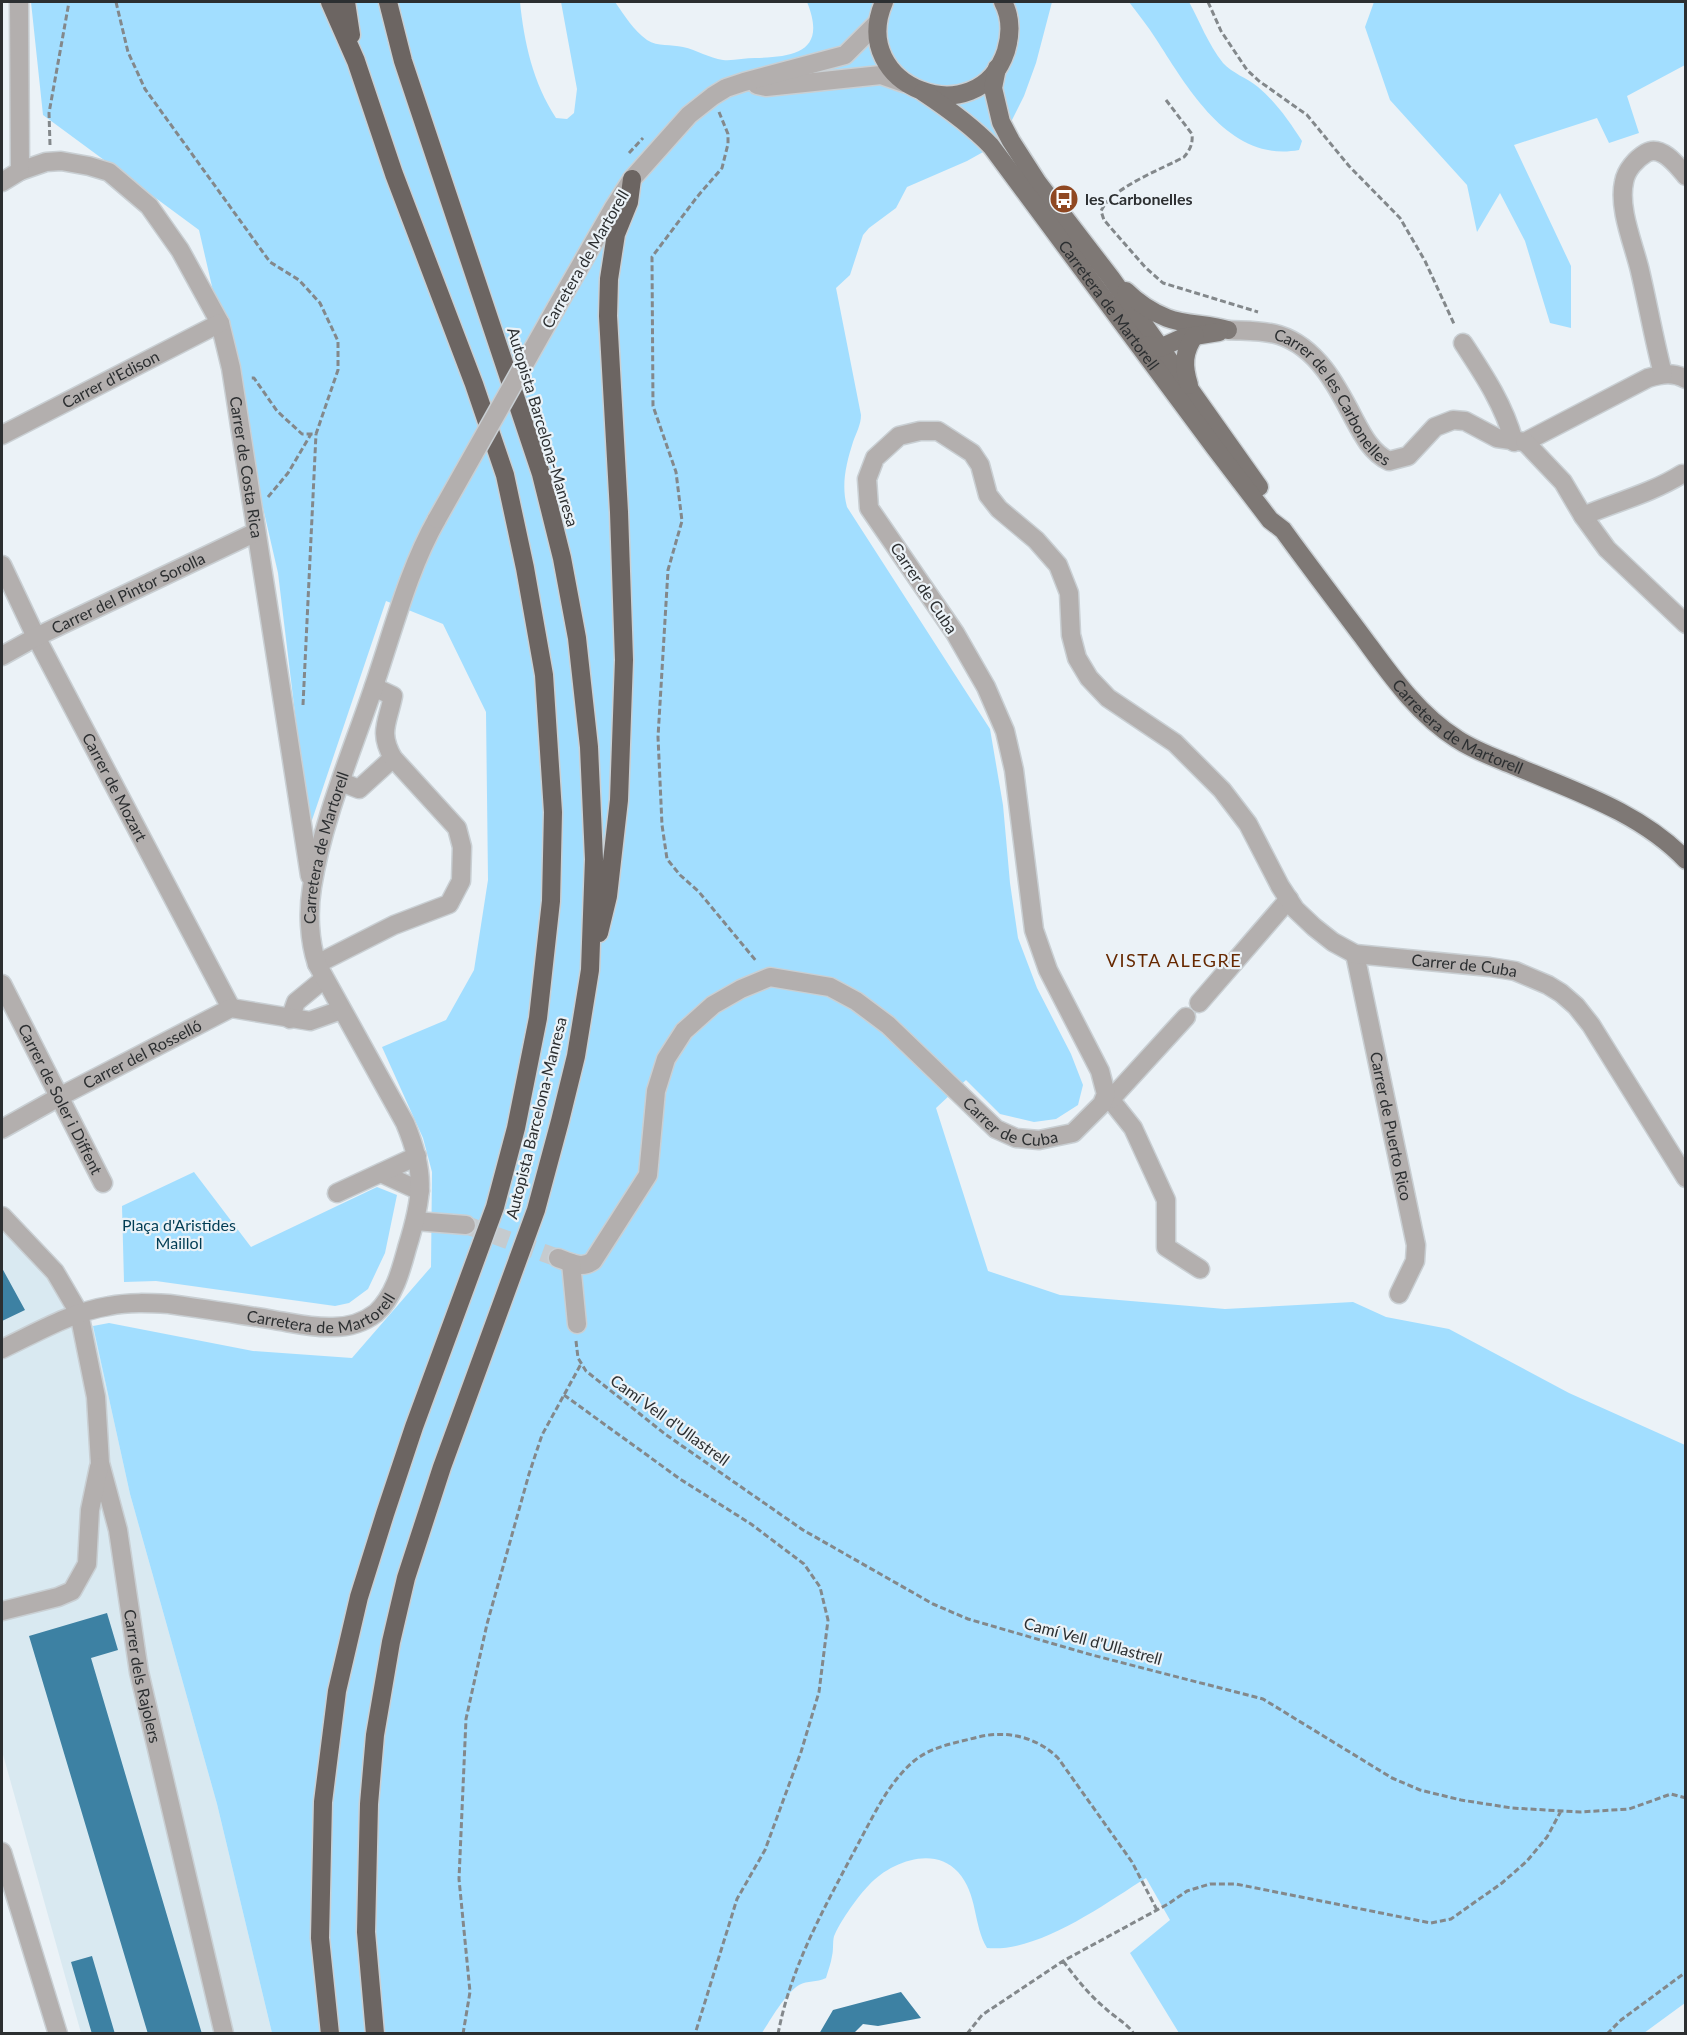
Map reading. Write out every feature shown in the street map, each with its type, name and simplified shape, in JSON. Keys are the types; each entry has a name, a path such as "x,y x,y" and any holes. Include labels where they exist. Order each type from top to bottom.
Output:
{"highway":[{"path":"330,2 356,61"},
{"path":"346,2 356,61"},
{"name":"Autopista Barcelona-Manresa","path":"375,2034 366,1932 369,1804 375,1735 391,1642 406,1578 439,1478 536,1210 576,1056 590,970 594,859 589,747 578,638 562,558 541,474 403,61 388,2"},
{"name":"Autopista Barcelona-Manresa","path":"330,2034 320,1938 323,1802 337,1690 359,1597 385,1514 414,1427 495,1207 516,1128 538,1018 551,901 553,812 544,675 527,578 505,475 474,384 394,174 356,61"},
{"path":"590,970 608,896 619,800 624,660 619,512 608,316 609,279 616,234 629,202 633,179"}],"main road":[{"path":"884,2 878,22 878,37 884,59 904,83 923,92 937,95 960,94 981,84 997,69 1005,54 1009,39 1008,14 1003,2"},
{"name":"Carretera de Martorell","path":"997,69 993,88 1001,122 1011,141 1038,183 1111,278 1279,515 1283,530"},
{"name":"Carretera de Martorell","path":"923,92 959,117 992,146 1028,192 1121,323 1270,520 1283,530 1403,690 1436,724 1459,740 1492,756 1638,821 1660,836 1686,860"},
{"path":"1111,278 1132,296 1167,318 1228,330"},
{"path":"1121,323 1144,342 1160,348 1182,338 1228,330"},
{"path":"1190,390 1184,362 1185,353 1195,336"}],"street":[{"path":"19,2 20,171"},
{"name":"Carretera de Martorell","path":"2,1349 79,1313 108,1306 147,1303 181,1305 325,1328 360,1323 376,1313 389,1297 401,1269 415,1221 421,1176 417,1156 405,1123 320,971 313,953 309,906 319,850 414,571 437,519 614,207 633,179 689,115 713,96 744,82 845,55 878,22"},
{"path":"744,82 766,87 881,75 904,83"},
{"path":"1663,374 1628,227 1623,188 1628,170 1646,153 1653,150 1661,152 1677,164 1686,176"},
{"name":"Carrer de Costa Rica","path":"2,182 20,171 46,162 70,162 109,172 149,206 180,250 220,323 233,379 312,888"},
{"name":"Carrer d'Edison","path":"2,435 220,323"},
{"name":"Carrer de les Carbonelles","path":"1228,330 1279,335 1296,342 1311,353 1328,371 1369,445 1380,457 1389,461 1408,456 1435,427 1453,420 1466,421 1497,438 1519,442"},
{"path":"1463,343 1503,407 1519,442 1563,482 1583,516 1607,549 1686,624"},
{"path":"1519,442 1569,420 1624,389 1663,374 1686,380"},
{"name":"Carrer de Cuba","path":"770,977 830,987 856,1001 888,1024 996,1129 1016,1138 1039,1140 1073,1133 1108,1096 1100,1071 1048,970 1035,930 1014,770 1005,731 986,687 956,633 869,508 867,479 875,458 899,436 920,430 938,431 972,453 980,465 988,495 999,510 1036,540 1058,565 1069,593 1071,635 1077,658 1089,678 1108,698 1175,743 1222,790 1248,824 1280,886 1295,909 1333,942 1355,954 1515,971 1561,993 1576,1006 1591,1025 1686,1178"},
{"path":"1583,516 1639,495 1682,474"},
{"name":"Carrer del Pintor Sorolla","path":"2,656 36,637 256,532"},
{"name":"Carrer de Mozart","path":"2,565 36,637 231,1008"},
{"path":"291,1019 296,1002 320,971 394,925 449,904 461,881 462,847 456,828 393,758 386,745 385,727 393,696 374,687"},
{"path":"341,782 359,789 393,758"},
{"path":"1199,1003 1289,899"},
{"name":"Carrer de Puerto Rico","path":"1355,954 1416,1245 1415,1261 1399,1294"},
{"path":"577,1324 565,1261 587,1266 593,1260 648,1175 656,1091 666,1059 684,1031 713,1005 741,989 770,977"},
{"name":"Carrer de Soler i Diffent","path":"2,984 103,1183"},
{"path":"231,1008 310,1021 341,1010"},
{"name":"Carrer del Rosselló","path":"2,1129 58,1097 231,1008"},
{"path":"1186,1017 1108,1096 1133,1128 1166,1200 1166,1247 1200,1269"},
{"path":"337,1193 417,1156"},
{"path":"381,1173 420,1191"},
{"name":"Carrer dels Rajolers","path":"2,1216 55,1272 79,1313 96,1397 99,1463 118,1530 139,1672 224,2034"},
{"path":"415,1221 466,1225"},
{"path":"2,1611 58,1597 72,1591 87,1564 90,1510 99,1463"},
{"path":"2,1852 58,2034"}],"path":[{"path":"46,162 51,139 49,112 69,2"},
{"path":"116,2 128,52 145,89 270,262 299,280 320,303 338,341 338,370 316,434 302,716"},
{"path":"1208,2 1221,31 1247,70 1307,115 1349,166 1400,218 1425,261 1463,343"},
{"path":"713,96 728,134 729,144 722,168 652,257 653,406 676,472 682,521 669,570 658,737 662,825 667,859 680,875 699,892 770,977"},
{"path":"1166,100 1192,134 1192,146 1184,157 1127,187 1107,201 1101,211 1104,220 1145,267 1163,283 1264,314"},
{"path":"233,379 254,378 277,411 302,434 316,434"},
{"path":"266,499 288,473 311,434"},
{"path":"463,2034 470,1992 459,1880 466,1719 487,1624 529,1474 542,1435 582,1364 578,1358 577,1324"},
{"name":"Camí Vell d'Ullastrell","path":"582,1364 586,1371 610,1392 664,1434 794,1523 933,1604 968,1619 1092,1655 1263,1699 1392,1778 1420,1790 1461,1800 1512,1808 1561,1811 1629,1809 1671,1794 1686,1798"},
{"path":"564,1395 680,1479 751,1524 804,1564 820,1587 828,1620 819,1692 801,1752 765,1850 737,1899 695,2034"},
{"path":"778,2034 805,1946 882,1802 904,1770 934,1749 990,1734 1016,1736 1048,1749 1058,1758 1132,1862 1157,1910"},
{"path":"967,2034 982,2015 1063,1961 1157,1910 1187,1890 1210,1884 1236,1884 1431,1923 1451,1918 1478,1900 1527,1861 1546,1837 1561,1811"},
{"path":"1063,1961 1080,1984 1134,2034"},
{"path":"1607,2034 1686,1972"}],"shaded area":[{"path":"2,1226 93,1326 130,1494 217,1804 272,2033 81,2033 2,1751"}],"green space":[{"path":"31,2 520,2 527,47 541,91 556,118 567,119 574,113 577,89 561,2 615,2 633,27 647,40 683,47 713,58 727,60 783,56 804,48 810,41 813,31 807,2 1052,2 1036,63 1024,96 1001,142 967,161 907,187 896,208 863,235 850,275 836,288 861,415 845,475 844,491 847,507 990,729 1003,805 1018,938 1037,988 1071,1054 1083,1085 1078,1105 1056,1119 1034,1122 1000,1114 966,1080 936,1108 988,1271 1060,1295 1225,1309 1353,1302 1386,1317 1449,1329 1569,1393 1685,1445 1685,2003 1644,2033 1179,2033 1130,1953 1170,1920 1146,1878 1070,1925 1048,1935 1007,1948 987,1948 979,1930 969,1890 958,1872 937,1859 925,1858 888,1869 865,1890 855,1901 835,1934 832,1959 826,1978 802,1983 794,1989 762,2033 272,2033 217,1804 130,1494 93,1326 109,1323 253,1351 352,1358 431,1267 432,1172 423,1138 382,1047 446,1020 474,970 488,880 486,712 443,624 386,601 309,829 278,573 199,230 43,115"},
{"path":"1129,2 1189,2 1223,63 1258,87 1276,105 1302,141 1299,150 1274,151 1252,145 1231,134 1197,99"},
{"path":"1374,2 1685,2 1685,65 1627,96 1639,133 1609,143 1597,118 1514,145 1571,266 1571,328 1550,323 1525,241 1500,193 1477,232 1467,185 1390,100 1365,27"},
{"name":"Plaça d'Aristides Maillol","path":"194,1172 251,1247 377,1187 397,1195 385,1253 368,1289 349,1303 335,1306 156,1281 124,1282 122,1206"}],"building":[{"path":"2,1268 25,1310 2,1321"},
{"path":"107,1613 118,1650 91,1658 202,2034 148,2034 29,1636"},
{"path":"92,1956 115,2034 92,2034 71,1962"},
{"path":"901,1992 921,2018 878,2026 863,2024 853,2034 819,2034 833,2010"}],"tunnel":[{"path":"466,1225 558,1258"}],"place":[{"name":"les Carbonelles","path":"1064,199"}],"district":[{"name":"VISTA ALEGRE","path":"1174,961"}]}
